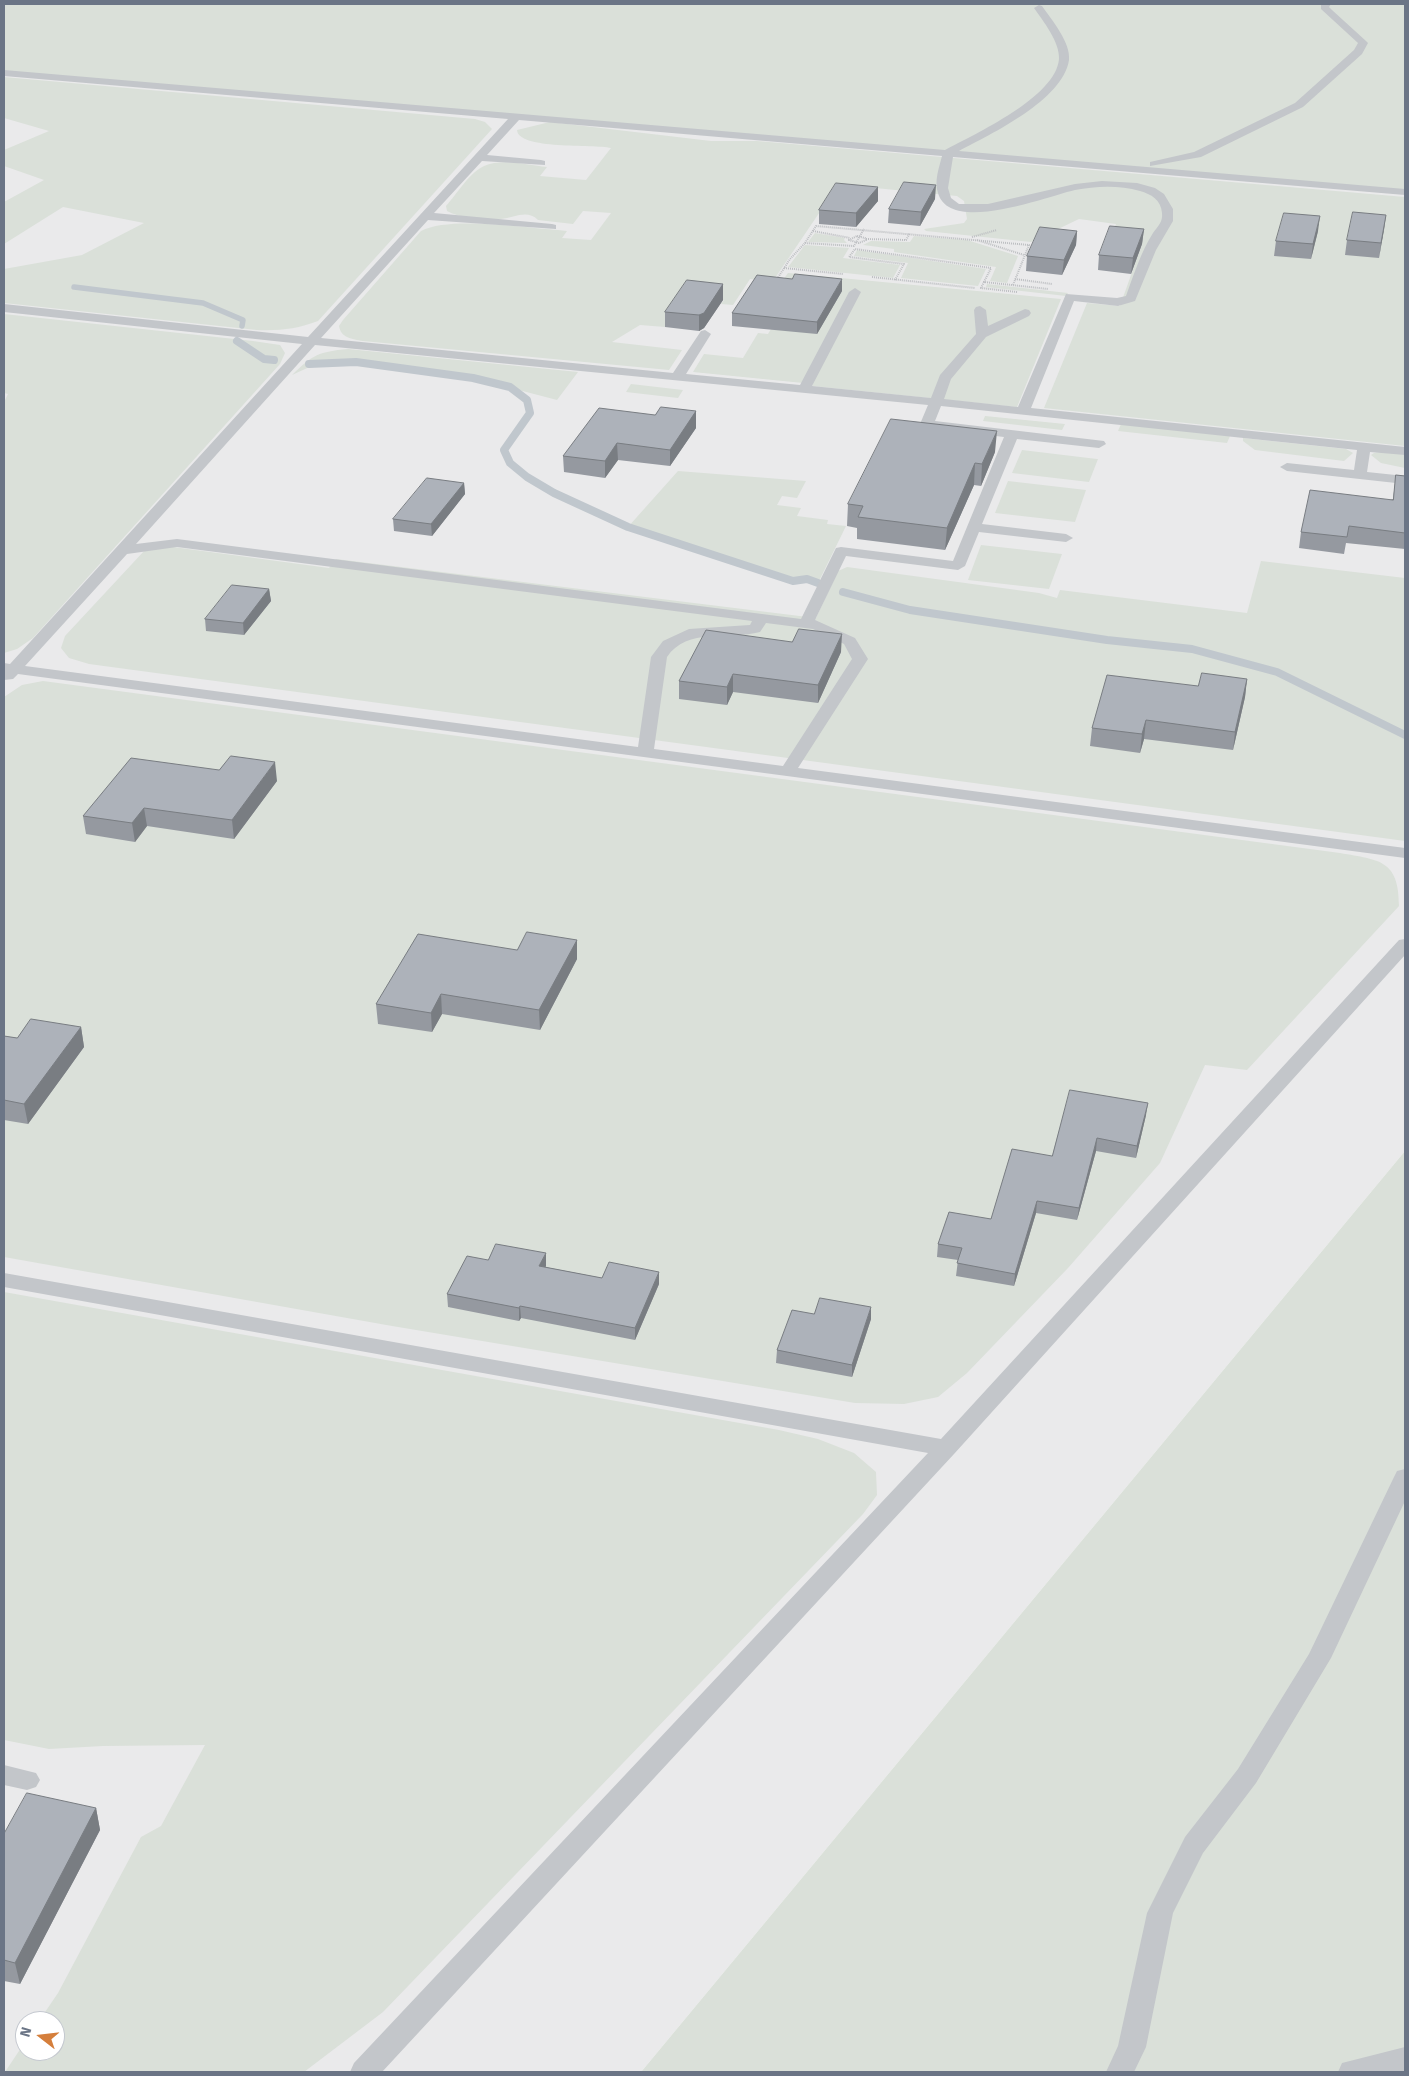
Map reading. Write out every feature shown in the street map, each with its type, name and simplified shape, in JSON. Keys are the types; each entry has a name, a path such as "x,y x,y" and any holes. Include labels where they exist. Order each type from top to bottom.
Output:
{"lane":[{"path":"1008,147 1016,153 1084,164 1154,164 1197,155 1298,105 1358,52 1363,43 1355,32 1334,20 1324,7 1326,4"},
{"path":"1023,411 1070,297 1118,302 1131,298 1157,236 1168,221 1168,206 1156,192 1126,183 1074,187 998,206 970,209 953,206 946,200 941,186 949,152 1011,118 1047,90 1059,72 1064,60 1059,42 1039,8"},
{"path":"4,73 515,118 949,152 1405,192"},
{"path":"7,672 122,550 310,341 515,118"},
{"path":"1000,136 999,131 1011,118"},
{"path":"1192,173 1197,155"},
{"path":"479,158 541,163"},
{"path":"425,216 552,227"},
{"path":"804,389 856,292"},
{"path":"4,308 310,341 936,402 1405,451"},
{"path":"980,310 982,334"},
{"path":"1025,313 982,334 945,378 927,424 1099,444"},
{"path":"678,377 705,334"},
{"path":"806,623 841,552 958,566 1012,434"},
{"path":"1360,475 1364,447"},
{"path":"1287,467 1405,480"},
{"path":"145,524 177,543"},
{"path":"974,527 1066,538"},
{"path":"122,550 177,543 816,624 850,641 860,659 788,772"},
{"path":"645,753 659,657 668,644 688,634 755,629 762,618"},
{"path":"7,672 645,753 1405,853"},
{"path":"364,2072 946,1448 1405,944"},
{"path":"4,1280 946,1448"},
{"path":"1120,2072 1132,2048 1160,1913 1194,1845 1247,1776 1319,1658 1405,1477"},
{"path":"1352,2072 1405,2060"}],"path":[{"path":"776,282 784,268 805,243 816,226 970,238 1029,245 1013,285"},
{"path":"805,243 854,246 864,229"},
{"path":"970,238 999,229"},
{"path":"813,231 850,238 860,236 866,239 906,240 910,233"},
{"path":"850,238 850,241 856,243 864,242 866,239"},
{"path":"970,238 1024,256"},
{"path":"896,280 904,264 849,257 855,248 991,268 981,288"},
{"path":"784,268 849,275"},
{"path":"868,277 1021,292"},
{"path":"1015,279 1057,284"},
{"path":"984,282 1052,289"}],"shaded area":[{"path":"4,4 1405,4 1405,1151 641,2072 4,2072"},
{"path":"4,4 1405,4 1405,192 4,73"},
{"path":"4,77 475,119 485,122 492,129 318,321 288,329 257,330 4,303 4,269 82,255 144,223 63,207 4,244 4,202 44,180 4,166 4,150 49,131 4,118"},
{"path":"550,122 711,141 757,141 1405,197 1405,446 1044,408 1087,303 1120,306 1142,244 1109,241 1116,224 1079,219 1031,242 926,231 924,229 964,223 967,219 964,201 957,196 875,188 832,194 773,281 750,279 733,305 721,304 724,300 687,296 665,327 640,325 612,342 682,350 669,370 363,341 348,337 342,333 339,326 343,320 421,231 450,224 488,224 567,231 562,238 591,240 611,213 583,211 573,224 538,220 529,215 488,219 459,216 447,211 446,206 468,179 484,166 499,162 547,167 540,176 586,180 611,148 558,145 530,141 521,136 517,130"},
{"path":"815,233 845,238 844,240 847,243 808,242"},
{"path":"914,236 967,240 1018,256 1007,283 990,281 996,267 894,252 894,249 863,245 871,241 910,242"},
{"path":"805,245 849,248 843,258 900,265 893,278 788,267"},
{"path":"857,250 986,269 978,286 901,278 908,263 854,256"},
{"path":"788,273 1061,299 1017,407 693,372 704,354 743,358 758,333 768,334 794,289 778,287"},
{"path":"987,284 1068,293 1066,296 986,287"},
{"path":"4,314 253,341 280,345 285,353 280,364 33,638 17,649 4,653 4,402 8,394 4,393"},
{"path":"348,349 578,372 557,400 473,378 356,362 316,364 292,375 317,355"},
{"path":"631,384 683,390 678,398 626,392"},
{"path":"985,416 1065,424 1062,430 983,421"},
{"path":"1121,424 1230,436 1227,443 1118,431"},
{"path":"1243,438 1346,449 1353,453 1344,461 1255,450 1243,441"},
{"path":"1022,450 1098,459 1089,482 1012,473"},
{"path":"1382,452 1405,454 1405,468 1381,463 1371,455"},
{"path":"678,471 806,481 797,498 782,496 777,505 801,508 797,516 828,520 827,524 846,526 818,583 807,579 793,581 628,527"},
{"path":"1008,481 1086,490 1075,522 995,513"},
{"path":"981,545 1062,554 1049,589 968,580"},
{"path":"173,547 329,568 336,559 816,618 838,571 847,567 1039,593 1057,598 1060,590 1247,613 1261,561 1405,578 1405,841 89,664 69,658 61,648 65,636 145,550"},
{"path":"43,681 1340,853 1366,858 1385,865 1395,879 1399,906 1247,1070 1205,1065 1160,1163 1068,1268 967,1373 938,1397 904,1404 855,1403 392,1326 4,1257 4,697 22,685"},
{"path":"1405,1151 1405,2072 641,2072"},
{"path":"4,1292 779,1430 818,1439 854,1453 876,1472 877,1495 863,1514 383,2012 304,2072 5,2072 15,2057 15,2061 65,2061 65,2011 46,2011 58,1993 141,1837 161,1826 205,1745 103,1746 49,1749 4,1740"}],"building":[{"path":"904,182 936,185 921,212 889,209"},
{"path":"836,183 878,187 856,213 819,210"},
{"path":"1353,212 1386,215 1381,243 1347,240"},
{"path":"1284,213 1320,216 1313,244 1276,241"},
{"path":"1110,226 1144,229 1133,258 1099,255"},
{"path":"1040,227 1077,231 1064,260 1027,256"},
{"path":"795,274 842,279 817,322 732,313 757,275 792,279"},
{"path":"687,280 723,284 704,313 699,315 665,312"},
{"path":"661,407 696,411 670,450 617,443 605,461 563,456 599,408 655,415"},
{"path":"891,419 997,431 982,464 975,463 947,528 858,517 863,506 848,504"},
{"path":"1396,475 1405,476 1405,533 1349,526 1347,537 1301,532 1310,490 1393,500"},
{"path":"427,478 464,483 431,524 393,519"},
{"path":"232,585 269,589 243,623 205,619"},
{"path":"799,629 842,634 818,685 733,674 727,687 679,681 706,630 792,642"},
{"path":"1202,673 1247,679 1235,732 1146,720 1142,734 1092,728 1107,675 1198,686"},
{"path":"231,756 275,762 232,820 144,808 132,823 83,816 131,758 219,770"},
{"path":"527,932 577,940 539,1010 441,994 431,1013 376,1004 418,934 517,950"},
{"path":"31,1019 81,1027 24,1104 4,1100 4,1036 17,1038"},
{"path":"1070,1090 1148,1103 1137,1146 1097,1138 1079,1208 1037,1201 1015,1274 957,1263 962,1248 938,1244 949,1212 991,1219 1012,1149 1052,1156"},
{"path":"496,1244 546,1253 539,1266 602,1278 609,1262 659,1272 635,1328 447,1294 467,1256 488,1260"},
{"path":"820,1298 871,1307 852,1365 777,1350 792,1310 814,1314"},
{"path":"27,1793 96,1808 15,1963 4,1960 4,1834"}],"waterway":[{"path":"74,287 203,303 243,320 242,326"},
{"path":"237,341 264,359 274,360"},
{"path":"309,364 356,362 473,378 510,387 527,400 530,413 504,450 510,463 527,477 554,493 628,527 793,581 807,579 818,583"},
{"path":"843,592 910,610 1107,640 1192,649 1277,672 1405,735"}]}
